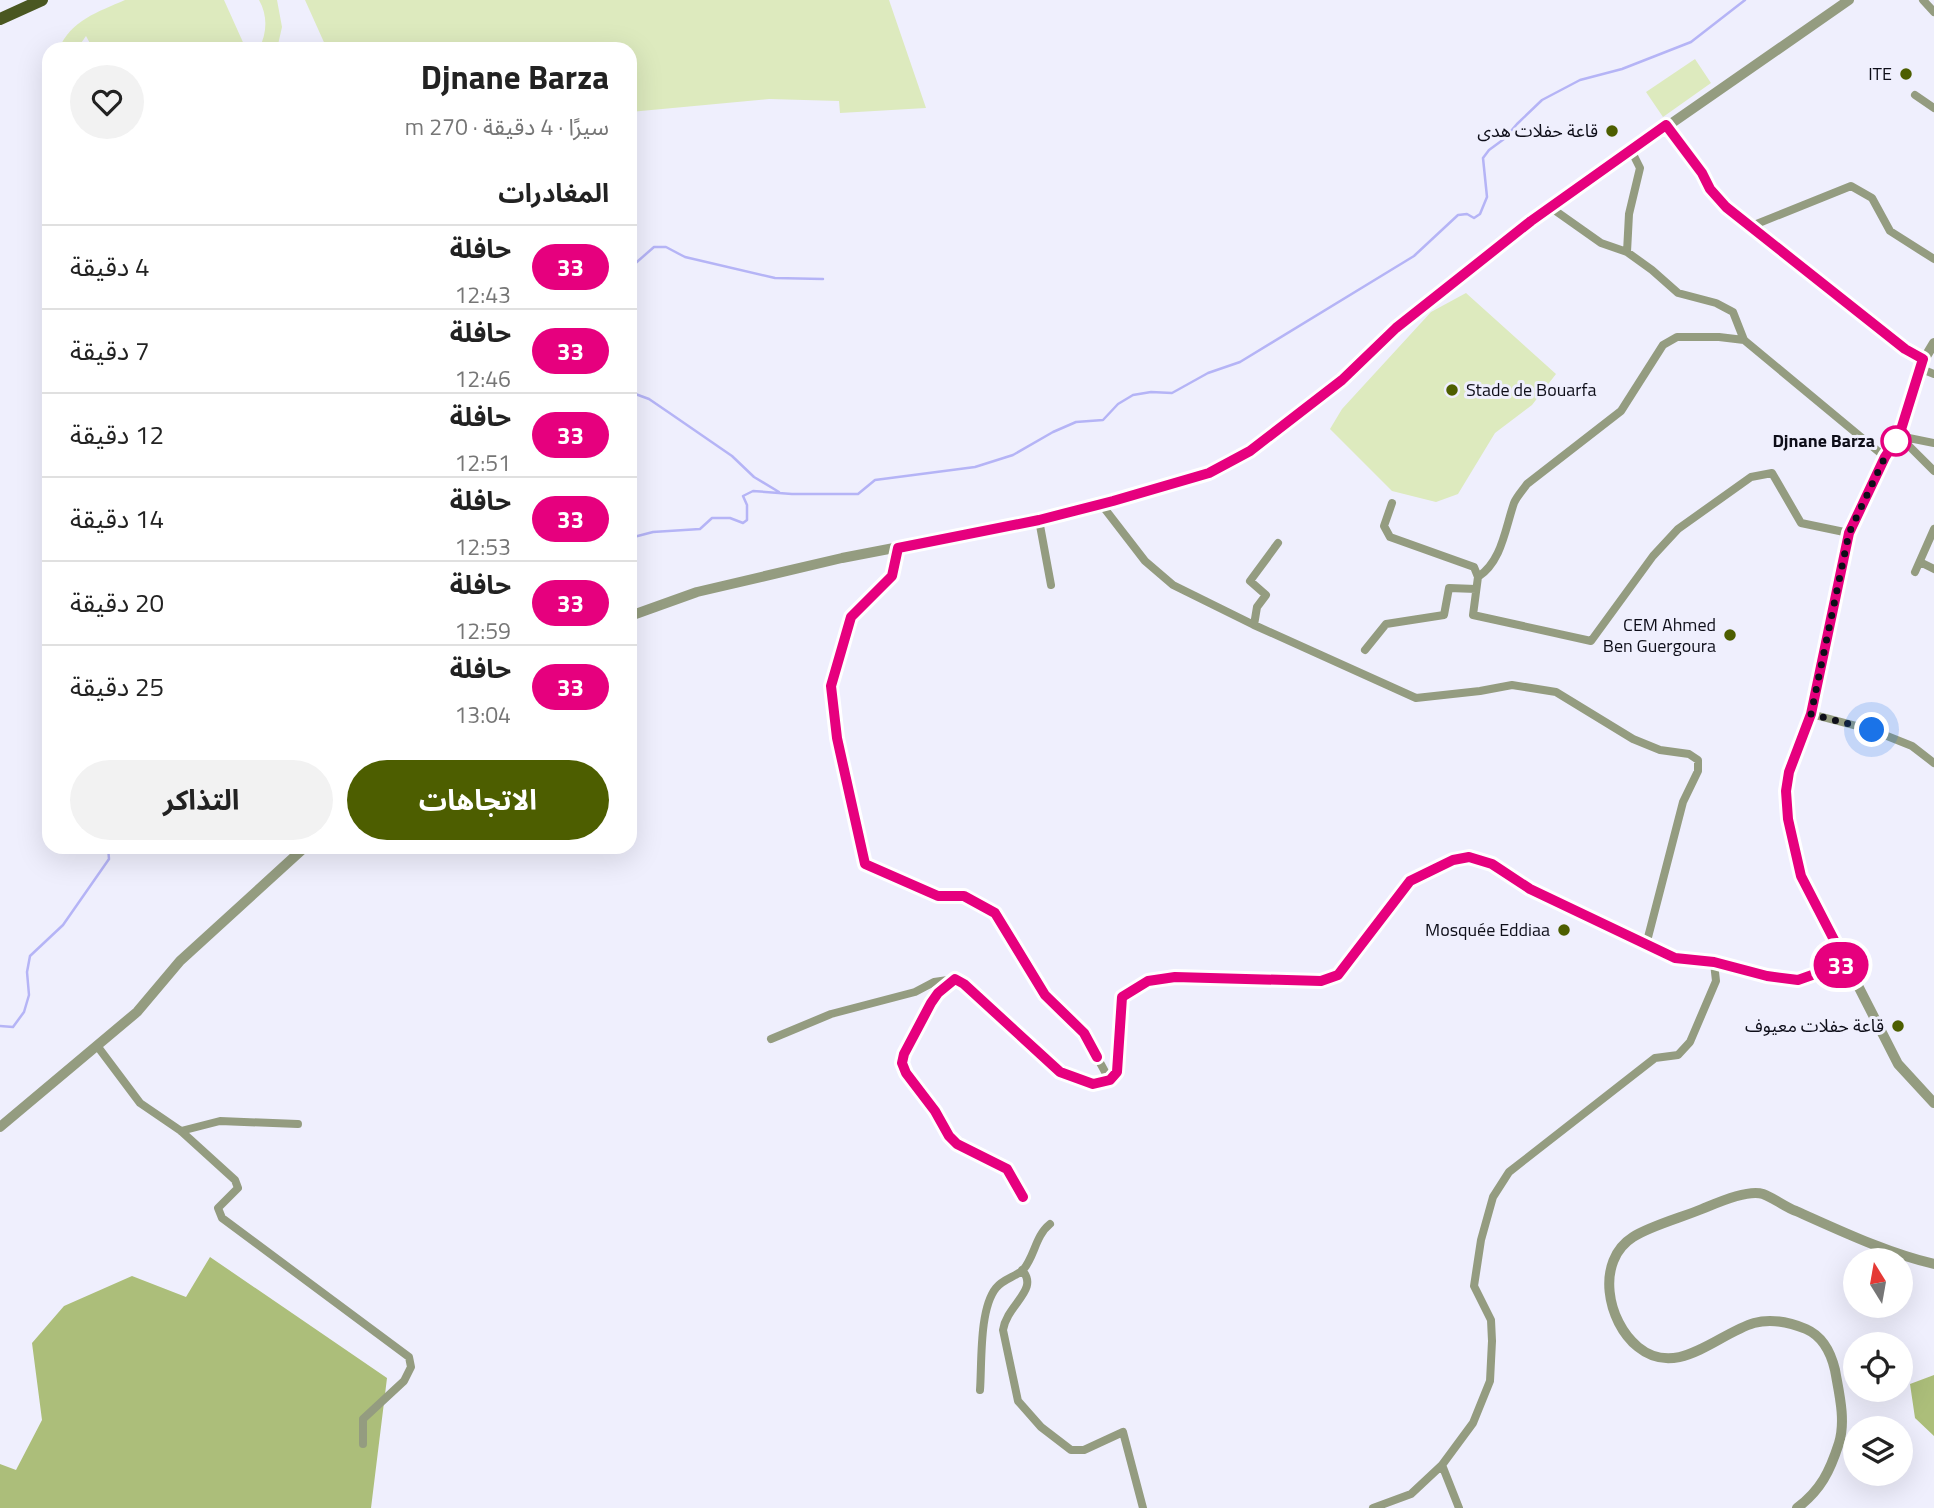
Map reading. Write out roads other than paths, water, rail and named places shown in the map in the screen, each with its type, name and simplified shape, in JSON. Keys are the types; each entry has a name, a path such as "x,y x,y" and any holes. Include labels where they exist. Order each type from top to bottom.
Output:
{"main road":[{"path":"0,12 26,0"},
{"path":"0,19 42,0"}],"street":[{"path":"637,614 697,593 1039,520 1209,473 1250,451 1342,380 1396,328 1550,207 1849,0"},
{"path":"1923,0 1934,12"},
{"path":"1916,95 1934,108"},
{"path":"1666,125 1702,173 1710,189 1749,227 1934,374"},
{"path":"1627,252 1629,214 1640,168 1631,150"},
{"path":"1749,227 1851,186 1872,198 1889,231 1934,259"},
{"path":"1550,207 1601,243 1627,252 1678,293 1716,303 1733,312 1744,340 1885,457"},
{"path":"1478,577 1490,569 1506,533 1515,500 1527,484 1621,411 1663,345 1677,337 1744,340"},
{"path":"1934,343 1921,364 1899,436 1885,457 1849,533 1811,714 1789,772 1786,791 1788,819 1801,876 1898,1064 1934,1103"},
{"path":"1899,436 1934,443"},
{"path":"1899,436 1934,471"},
{"path":"1392,503 1384,526 1390,537 1474,567 1478,577 1473,615 1591,641 1653,556 1678,529 1751,477 1772,473 1801,523 1849,533"},
{"path":"1101,504 1145,561 1173,585 1254,625 1416,698 1512,685 1556,692 1633,738 1660,750 1689,754 1698,760 1698,771 1683,802 1646,945"},
{"path":"1039,520 1051,585"},
{"path":"1915,572 1934,529"},
{"path":"1254,625 1257,607 1266,595 1250,581 1278,543"},
{"path":"898,548 892,576 851,617 831,686 837,738 865,864 938,896 964,896 995,913 1045,995 1084,1033 1110,1080"},
{"path":"1920,562 1934,569"},
{"path":"1364,650 1386,624 1444,615 1449,587 1476,589"},
{"path":"1811,714 1872,730 1912,746 1934,764"},
{"path":"0,1127 137,1012 180,961 297,854"},
{"path":"771,1039 831,1014 915,992 934,982 955,979 964,984 1060,1072 1093,1084 1110,1080 1117,1072 1122,997 1148,981 1175,977 1321,981 1338,975 1410,881 1453,860 1469,857 1492,864 1530,889 1675,958 1714,962 1767,976 1798,980 1846,963"},
{"path":"1373,1508 1411,1494 1442,1465 1472,1423 1490,1381 1491,1320 1474,1286 1481,1240 1493,1197 1508,1172 1655,1058 1678,1055 1690,1042 1716,981 1714,962"},
{"path":"955,979 938,993 931,1003 904,1054 902,1063 949,1136 957,1144 1007,1169 1023,1197"},
{"path":"98,1047 140,1103 180,1130 235,1180 238,1188 218,1208 222,1218 409,1357 411,1367 404,1381 363,1419 363,1444"},
{"path":"180,1130 220,1121 298,1124"},
{"path":"1797,1508 1811,1497 1831,1468 1841,1434 1840,1399 1833,1359 1817,1334 1787,1321 1755,1323 1686,1356 1670,1359 1653,1356 1627,1337 1611,1305 1608,1286 1611,1268 1619,1251 1633,1237 1731,1198 1761,1193 1793,1210 1909,1258 1934,1264"},
{"path":"980,1390 989,1299 1005,1279 1023,1270 1041,1231 1050,1224"},
{"path":"1023,1270 1028,1276 1029,1284 1004,1320 1003,1330 1018,1401 1041,1427 1071,1450 1084,1450 1123,1432 1143,1508"},
{"path":"1442,1465 1460,1508"}],"waterway":[{"path":"637,536 653,532 700,529 712,518 730,518 743,523 747,520 747,505 743,496 753,491 858,494 875,480 975,467 1013,455 1076,422 1103,420 1118,404 1133,395 1172,393 1208,373 1240,362 1414,256 1458,215 1467,214 1474,218 1480,214 1487,197 1483,158 1542,100 1580,80 1622,69 1691,42 1745,0"},
{"path":"637,262 654,247 666,247 685,257 775,278 823,279"},
{"path":"637,395 649,399 732,456 754,477 779,492"},
{"path":"0,1026 13,1027 24,1012 29,995 27,972 30,956 63,925 109,859 109,854"}],"place":[{"name":"ITE","path":"1906,74"},
{"name":"قاعة حفلات هدى","path":"1612,131"},
{"name":"Stade de Bouarfa","path":"1452,390"},
{"name":"Djnane Barza","path":"1896,441"},
{"name":"CEM Ahmed Ben Guergoura","path":"1730,635"},
{"name":"Mosquée Eddiaa","path":"1564,930"},
{"name":"قاعة حفلات معيوف","path":"1898,1026"}]}
